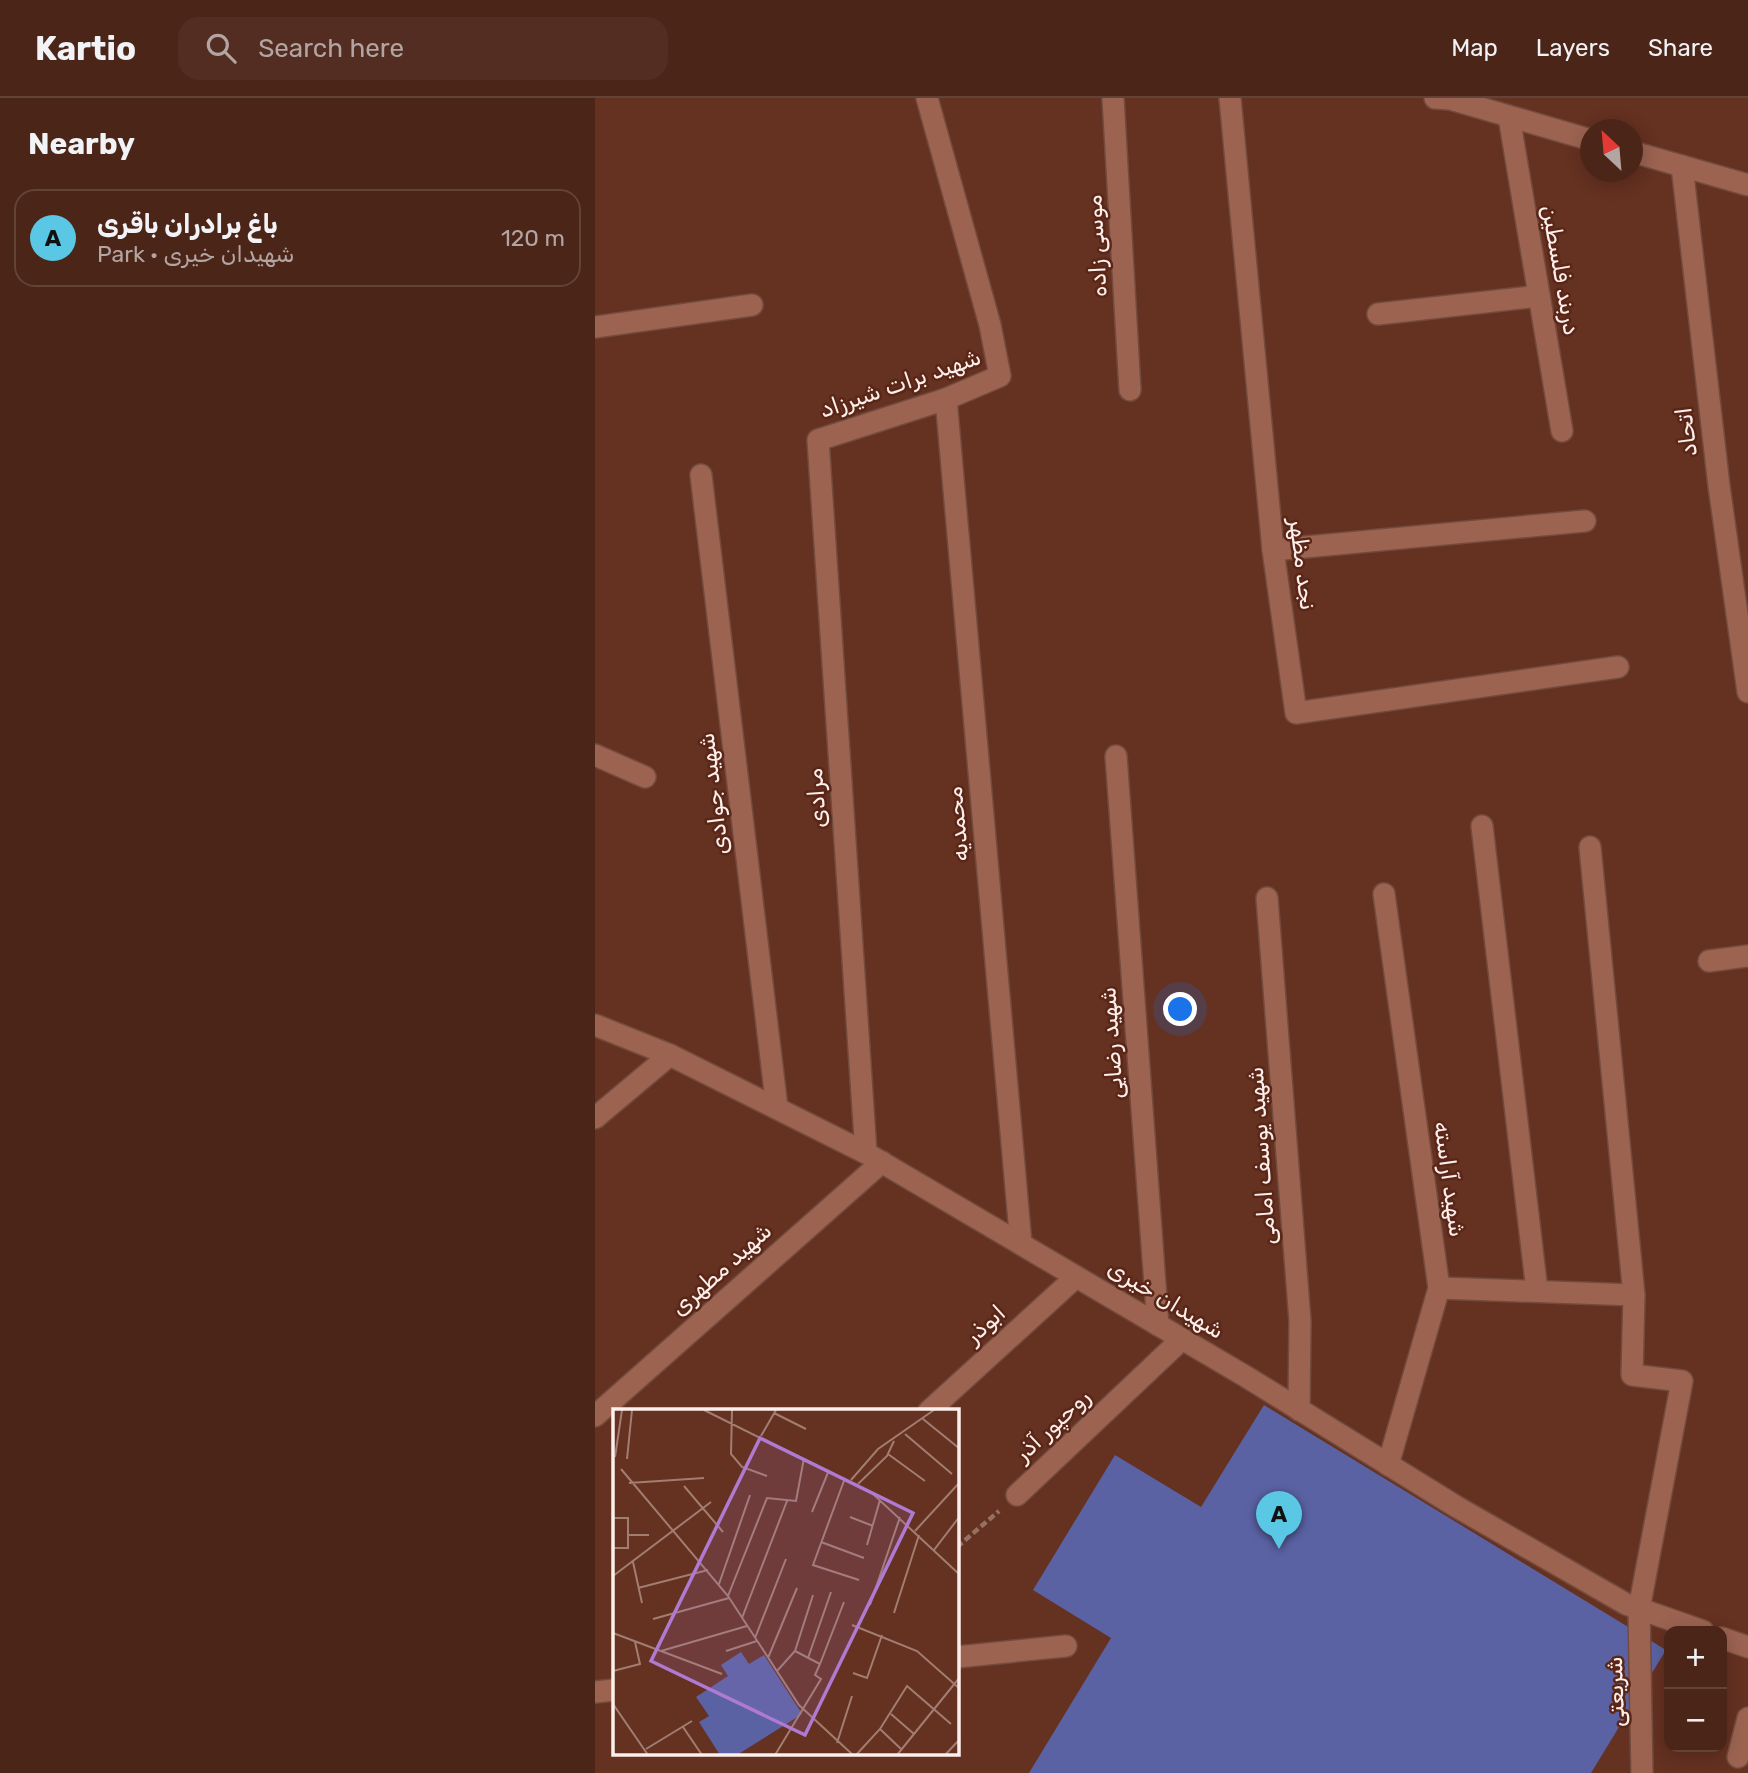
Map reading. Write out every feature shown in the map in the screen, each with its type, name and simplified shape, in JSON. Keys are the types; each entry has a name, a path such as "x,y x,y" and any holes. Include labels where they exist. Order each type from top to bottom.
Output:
{"street":[{"name":"شهید برات شیرزاد","path":"818,440 946,399 1000,376 990,325 927,98"},
{"name":"موسی زاده","path":"1113,98 1130,390"},
{"name":"نجد مظهر","path":"1230,98 1273,550 1296,713 1618,667"},
{"path":"1435,98 1450,99 1580,137"},
{"name":"دربند فلسطین","path":"1509,117 1562,431"},
{"path":"1643,155 1748,186"},
{"name":"اتحاد","path":"1682,166 1719,486 1748,692"},
{"path":"1378,314 1539,296"},
{"path":"595,327 752,305"},
{"name":"محمدیه","path":"946,399 1021,1244"},
{"name":"مرادی","path":"818,440 874,1157"},
{"name":"شهید جوادی","path":"701,475 777,1108"},
{"path":"1273,550 1585,521"},
{"path":"595,755 645,777"},
{"name":"شهید رضایی","path":"1116,756 1158,1325"},
{"path":"1482,826 1537,1291"},
{"path":"1439,1289 1634,1295 1590,847"},
{"name":"شهید آراسته","path":"1384,894 1439,1289 1388,1465"},
{"name":"شهید یوسف امامی","path":"1267,898 1300,1321 1299,1410"},
{"path":"1709,961 1748,956"},
{"name":"شهیدان خیری","path":"595,1025 670,1055 874,1157 1182,1339 1457,1507 1639,1609 1688,1626"},
{"path":"595,1118 670,1055"},
{"name":"شهید مطهری","path":"595,1416 874,1157"},
{"name":"ابوذر","path":"931,1409 1076,1277"},
{"name":"شریعتی","path":"1634,1295 1632,1375 1682,1381 1639,1609 1643,1773"},
{"name":"روحپور آذر","path":"1017,1495 1182,1339"},
{"path":"1727,1640 1748,1647"},
{"path":"959,1657 1066,1646"},
{"path":"595,1692 613,1690"},
{"path":"1738,1757 1748,1718"}],"path":[{"name":"روحپور آذر","path":"959,1546 1017,1495"}],"shaded area":[{"path":"1264,1405 1664,1649 1664,1653 1591,1773 1029,1773 1111,1638 1033,1590 1115,1455 1201,1507"}],"place":[{"name":"باغ برادران باقری","path":"1279,1549"}]}
